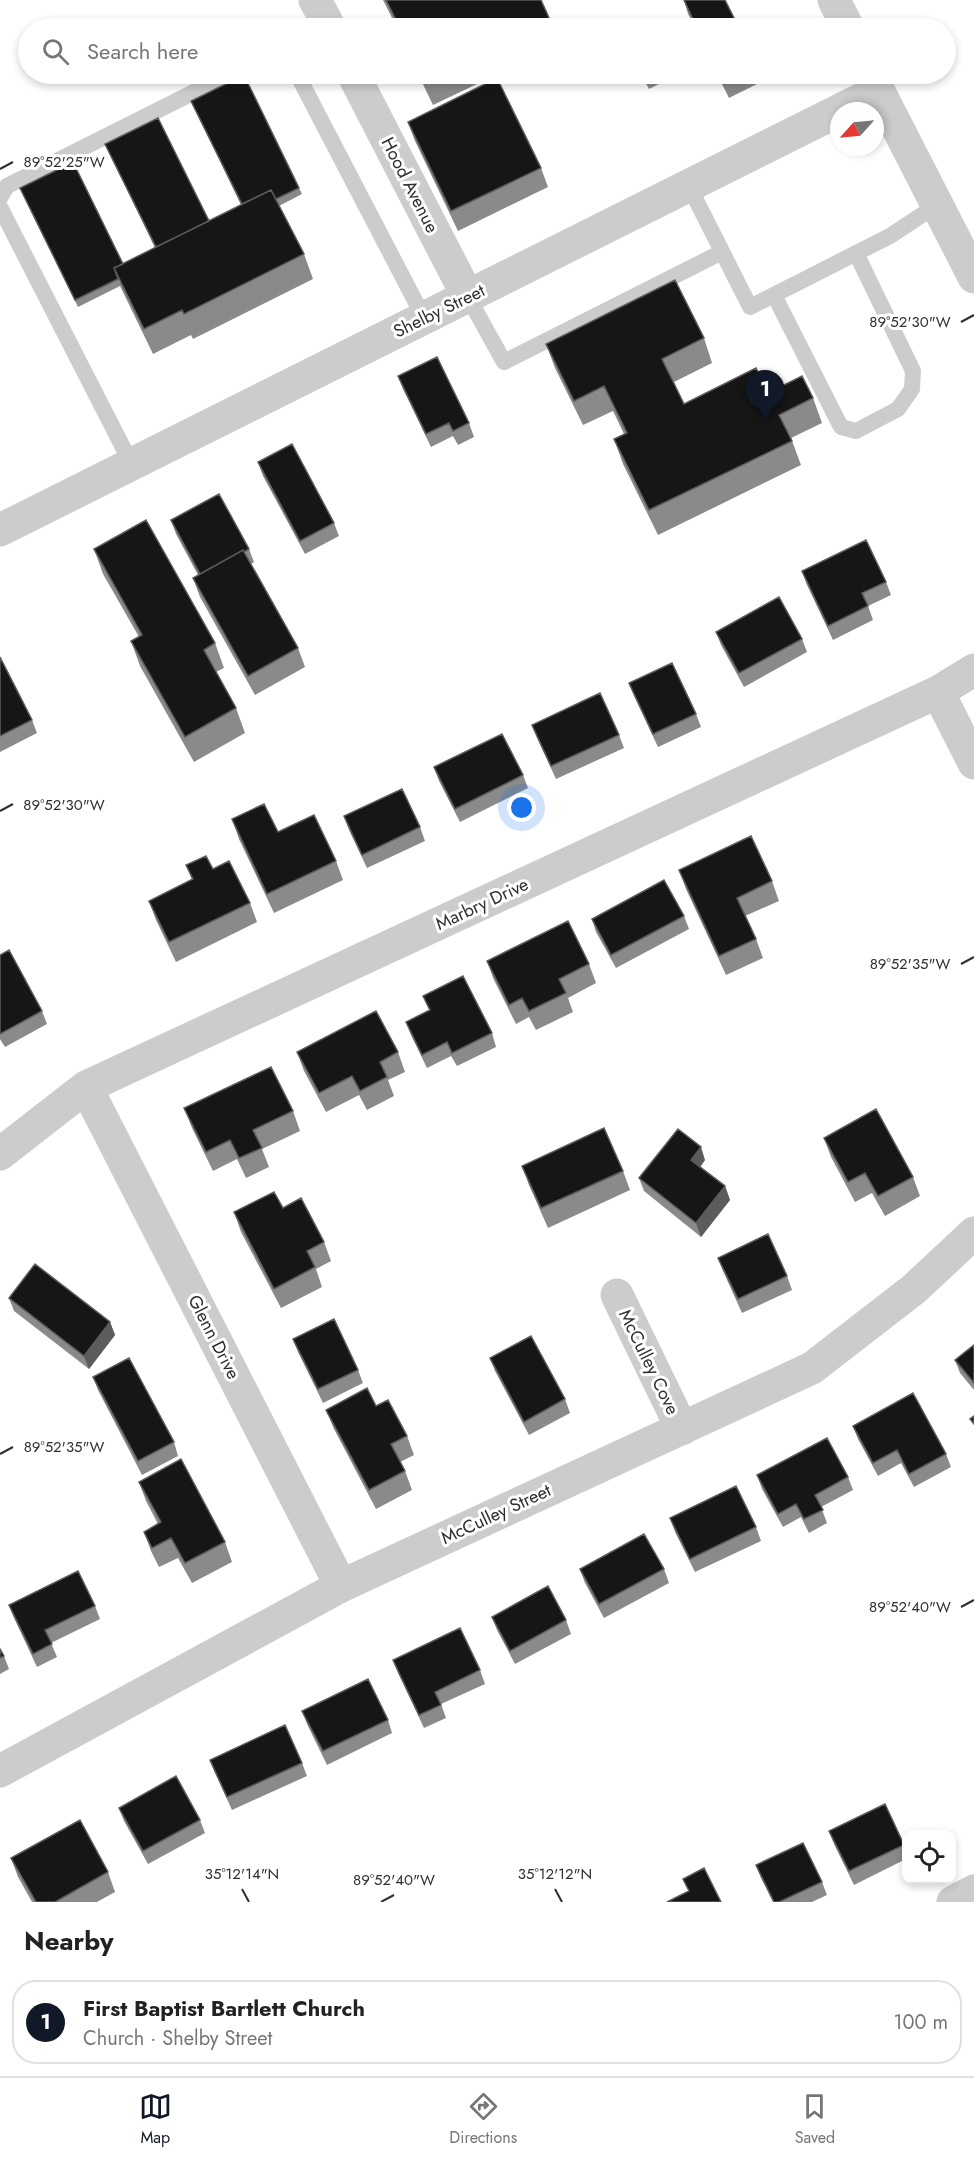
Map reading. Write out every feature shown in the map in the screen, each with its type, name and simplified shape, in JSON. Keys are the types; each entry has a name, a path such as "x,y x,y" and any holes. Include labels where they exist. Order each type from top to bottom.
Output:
{"street":[{"path":"315,0 325,18"},
{"path":"834,0 843,18"},
{"name":"Hood Avenue","path":"358,84 468,297"},
{"name":"Shelby Street","path":"0,530 689,186 870,84"},
{"path":"875,84 974,277"},
{"name":"Marbry Drive","path":"0,1154 86,1087 938,692 974,670"},
{"path":"938,692 974,763"},
{"name":"Glenn Drive","path":"86,1087 341,1586"},
{"name":"McCulley Street","path":"0,1771 341,1586 812,1368 914,1289 974,1233"},
{"name":"McCulley Cove","path":"617,1295 681,1429"},
{"path":"953,1902 974,1891"}],"lane":[{"path":"0,198 8,186 210,84"},
{"path":"302,84 424,318"},
{"path":"689,186 750,307 890,236 937,205"},
{"path":"0,207 131,463"},
{"path":"468,297 504,362 722,252"},
{"path":"774,295 841,427 856,431 898,409 912,389 913,371 856,253"}],"building":[{"path":"386,0 541,0 549,18 395,18"},
{"path":"684,0 725,0 734,18 692,18"},
{"path":"226,84 248,84 299,188 276,199 271,190 242,204 191,101"},
{"path":"485,84 500,84 541,168 451,211 408,122"},
{"path":"158,118 209,221 156,247 105,144"},
{"path":"73,162 123,264 114,268 118,279 75,300 20,188"},
{"path":"271,190 304,254 184,314 182,310 144,329 114,268"},
{"path":"675,280 704,338 662,359 684,404 756,368 768,393 802,376 813,398 779,415 792,441 649,510 614,439 627,433 604,386 574,401 546,344"},
{"path":"437,357 469,423 453,431 449,423 426,434 398,376"},
{"path":"292,444 334,523 300,541 258,462"},
{"path":"219,494 249,549 244,552 243,550 200,574 171,520"},
{"path":"146,520 215,643 204,650 236,708 185,737 131,641 142,635 94,549"},
{"path":"866,540 886,582 862,593 868,606 828,626 802,571"},
{"path":"243,550 298,648 248,676 193,578"},
{"path":"779,597 802,639 739,673 716,632"},
{"path":"0,657 32,720 0,736"},
{"path":"672,663 696,714 653,734 629,683"},
{"path":"600,693 619,735 551,766 532,725"},
{"path":"502,734 523,775 455,809 434,767"},
{"path":"402,789 420,827 362,855 344,816"},
{"path":"264,804 278,832 314,815 336,861 267,894 232,819"},
{"path":"751,836 772,881 737,898 756,939 719,956 679,870"},
{"path":"206,856 213,869 229,861 250,903 169,942 149,901 193,879 186,865"},
{"path":"664,880 684,916 611,955 592,919"},
{"path":"568,921 589,964 559,979 566,993 529,1011 522,998 509,1005 487,961"},
{"path":"9,950 42,1011 0,1034 0,955"},
{"path":"463,976 492,1033 452,1053 447,1042 422,1055 406,1022 430,1010 423,996"},
{"path":"376,1011 398,1052 380,1062 387,1077 360,1091 352,1076 319,1093 297,1052"},
{"path":"271,1067 293,1111 253,1130 262,1148 239,1158 230,1140 206,1152 184,1108"},
{"path":"876,1109 913,1177 878,1196 865,1173 848,1182 824,1138"},
{"path":"604,1128 623,1171 541,1208 522,1166"},
{"path":"678,1129 701,1147 691,1160 725,1186 696,1223 639,1178"},
{"path":"274,1192 283,1208 301,1198 324,1242 307,1251 315,1267 274,1289 234,1212"},
{"path":"768,1234 787,1276 738,1299 718,1258"},
{"path":"35,1264 110,1322 84,1356 9,1298"},
{"path":"334,1319 358,1370 318,1389 293,1339"},
{"path":"531,1336 565,1399 524,1422 490,1358"},
{"path":"974,1345 974,1383 955,1360"},
{"path":"129,1358 174,1442 138,1461 93,1377"},
{"path":"367,1388 376,1406 388,1400 407,1436 391,1444 405,1471 369,1490 326,1410"},
{"path":"913,1393 946,1454 909,1474 897,1450 873,1463 853,1426"},
{"path":"827,1438 848,1477 815,1495 823,1510 804,1519 796,1504 778,1514 757,1475"},
{"path":"181,1459 225,1542 185,1563 171,1538 152,1548 144,1532 161,1522 139,1482"},
{"path":"736,1486 756,1527 690,1559 670,1518"},
{"path":"644,1534 664,1569 599,1604 580,1569"},
{"path":"78,1571 95,1606 45,1630 52,1644 33,1654 9,1605"},
{"path":"548,1586 566,1620 510,1651 492,1617"},
{"path":"460,1628 480,1670 435,1692 441,1705 419,1715 393,1660"},
{"path":"368,1679 388,1720 323,1751 302,1711"},
{"path":"285,1725 302,1763 227,1797 210,1760"},
{"path":"176,1776 200,1820 143,1851 119,1808"},
{"path":"885,1804 902,1841 902,1846 849,1871 829,1831"},
{"path":"80,1820 108,1872 55,1902 36,1902 11,1858"},
{"path":"803,1843 822,1882 779,1902 774,1902 756,1865"},
{"path":"704,1868 721,1902 667,1902 689,1891 683,1879"}],"place":[{"name":"First Baptist Bartlett Church","path":"765,420"}]}
